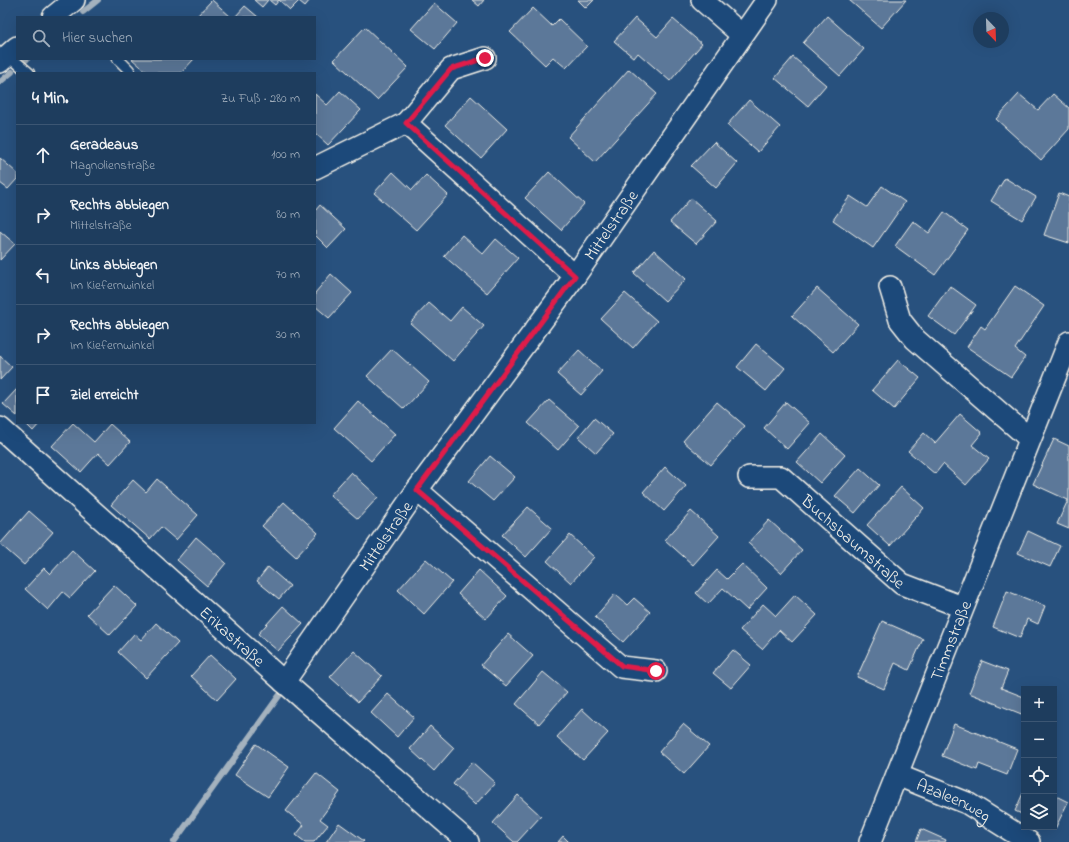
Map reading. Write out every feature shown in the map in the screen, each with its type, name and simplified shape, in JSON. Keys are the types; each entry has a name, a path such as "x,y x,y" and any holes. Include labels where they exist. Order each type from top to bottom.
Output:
{"street":[{"path":"702,0 742,35"},
{"name":"Mittelstraße","path":"284,682 417,490 575,276 767,0"},
{"path":"316,168 406,123 451,69 485,58"},
{"path":"406,123 575,276"},
{"path":"890,287 900,320 915,339 1030,439"},
{"name":"Timmstraße","path":"870,842 962,607 1030,439 1062,378 1069,342"},
{"name":"Erikastraße","path":"0,428 284,682 468,842"},
{"name":"Buchsbaumstraße","path":"750,477 781,478 902,584 962,607"},
{"path":"417,490 622,666 656,671"},
{"name":"Azaleenweg","path":"897,775 967,803 1029,842"}],"lane":[{"path":"8,55 27,72"},
{"path":"119,60 130,70"}],"building":[{"path":"212,0 230,16 197,16"},
{"path":"254,0 268,0 262,7"},
{"path":"269,0 279,0 275,5"},
{"path":"279,0 310,0 305,6 299,1 290,10"},
{"path":"472,0 484,0 479,6"},
{"path":"578,0 594,0 586,8"},
{"path":"849,0 906,0 881,28"},
{"path":"434,3 457,23 435,49 411,29"},
{"path":"245,6 257,16 236,16"},
{"path":"533,8 552,26 559,19 587,46 566,68 553,57 545,65 510,32"},
{"path":"827,16 864,49 840,76 803,43"},
{"path":"635,18 657,37 673,19 702,44 670,81 638,53 634,58 614,41"},
{"path":"365,27 408,67 377,100 334,60"},
{"path":"793,57 826,85 808,106 775,78"},
{"path":"133,60 193,60 182,72 147,72"},
{"path":"629,69 657,94 595,162 568,137"},
{"path":"340,91 361,110 328,145 316,134 316,95 327,105"},
{"path":"1019,94 1038,110 1053,94 1069,108 1069,129 1041,160 996,119"},
{"path":"471,96 507,129 481,158 445,125"},
{"path":"749,100 780,127 758,152 727,125"},
{"path":"714,142 737,163 716,188 691,166"},
{"path":"0,158 16,172 16,180 8,189 0,183"},
{"path":"393,172 412,190 426,175 448,195 416,230 374,193"},
{"path":"549,172 584,204 561,230 525,198"},
{"path":"1005,178 1036,197 1022,220 991,201"},
{"path":"882,186 905,202 873,248 833,220 850,196 867,207"},
{"path":"1059,193 1069,197 1069,243 1044,235"},
{"path":"691,198 717,221 696,244 670,222"},
{"path":"320,205 346,229 328,248 316,236 316,210"},
{"path":"944,212 968,230 935,275 895,246 913,221 929,233"},
{"path":"0,231 15,244 0,260"},
{"path":"462,235 483,254 496,239 518,258 487,293 444,256"},
{"path":"654,250 686,279 665,301 634,273"},
{"path":"331,274 352,293 329,318 316,307 316,292"},
{"path":"950,286 976,305 954,335 928,316"},
{"path":"1015,286 1044,306 1015,349 1025,357 1011,377 967,347 981,326 985,329"},
{"path":"817,288 858,324 833,352 792,316"},
{"path":"625,293 657,321 633,348 601,319"},
{"path":"429,303 450,321 462,307 484,326 453,361 410,323"},
{"path":"756,344 785,368 766,391 737,367"},
{"path":"392,349 429,382 404,409 367,376"},
{"path":"579,350 602,371 581,395 557,374"},
{"path":"0,356 12,367 0,380"},
{"path":"898,360 920,378 894,409 872,390"},
{"path":"16,390 16,415 3,404"},
{"path":"549,400 579,426 558,450 528,423"},
{"path":"358,401 395,434 371,461 334,428"},
{"path":"717,402 745,426 711,465 683,441"},
{"path":"786,402 810,423 787,449 764,428"},
{"path":"960,414 982,433 972,445 989,459 966,485 943,464 935,474 908,451 924,433 935,443"},
{"path":"594,418 613,434 596,453 578,437"},
{"path":"26,424 39,424 33,431"},
{"path":"72,424 74,424 94,442 110,424 130,442 110,464 98,453 81,472 52,446"},
{"path":"822,434 845,455 820,483 797,462"},
{"path":"1054,439 1069,446 1069,529 1057,524 1068,500 1033,484"},
{"path":"490,456 515,477 493,501 469,481"},
{"path":"665,467 686,486 664,511 643,492"},
{"path":"860,468 879,485 855,513 835,496"},
{"path":"351,472 378,497 358,519 330,495"},
{"path":"157,479 198,515 176,540 161,527 150,539 111,505 133,480 146,492"},
{"path":"901,487 924,508 890,546 867,525"},
{"path":"284,502 318,533 296,557 262,526"},
{"path":"528,507 552,528 526,557 502,535"},
{"path":"29,511 53,532 24,565 0,544"},
{"path":"691,511 719,536 693,565 665,540"},
{"path":"769,520 802,550 781,573 748,543"},
{"path":"1028,531 1060,546 1050,567 1018,553"},
{"path":"570,535 594,557 571,583 547,561"},
{"path":"196,537 226,563 207,586 177,560"},
{"path":"72,550 95,571 70,598 63,592 48,610 25,589 44,568 50,574"},
{"path":"426,559 452,582 424,614 398,590"},
{"path":"742,564 767,588 747,610 723,588 708,604 696,593 717,570 727,579"},
{"path":"268,567 290,586 279,599 257,581"},
{"path":"479,570 507,596 486,619 458,594"},
{"path":"114,585 137,606 110,635 87,614"},
{"path":"1007,591 1045,606 1038,624 1027,619 1020,638 993,627"},
{"path":"615,594 627,605 634,598 650,612 623,642 595,617"},
{"path":"795,595 817,615 792,642 779,630 762,649 740,630 763,604 776,616"},
{"path":"283,606 303,624 278,651 258,634"},
{"path":"882,621 923,639 909,670 895,663 884,689 857,677"},
{"path":"156,623 178,643 146,678 118,652 134,634 141,640"},
{"path":"508,634 533,656 506,686 481,665"},
{"path":"733,650 751,665 731,688 713,673"},
{"path":"354,651 382,676 358,702 330,677"},
{"path":"210,655 236,679 217,700 191,676"},
{"path":"982,661 1008,671 1001,688 1021,696 1021,714 969,693"},
{"path":"543,672 567,692 539,724 516,704"},
{"path":"388,694 414,717 397,737 371,713"},
{"path":"582,709 608,733 583,760 557,737"},
{"path":"683,724 709,746 684,774 659,752"},
{"path":"954,724 1017,749 1007,775 979,764 977,770 942,756"},
{"path":"430,726 454,748 434,771 410,749"},
{"path":"256,744 289,767 268,797 235,775"},
{"path":"472,762 495,783 475,805 453,784"},
{"path":"316,773 340,792 320,819 328,825 314,842 305,842 296,835 304,825 286,811"},
{"path":"518,795 541,816 517,842 514,842 493,823"},
{"path":"1057,796 1068,802 1057,825"},
{"path":"1021,798 1021,814 1015,811"},
{"path":"339,823 364,841 326,842"},
{"path":"921,829 946,840 945,842 916,842"},
{"path":"563,836 569,842 558,842"}],"waterway":[{"path":"83,12 98,0"},
{"path":"0,82 12,72"},
{"path":"174,842 279,696"}],"route":[{"path":"485,58 451,69 406,123 575,276 417,490 622,666 656,671"}]}
